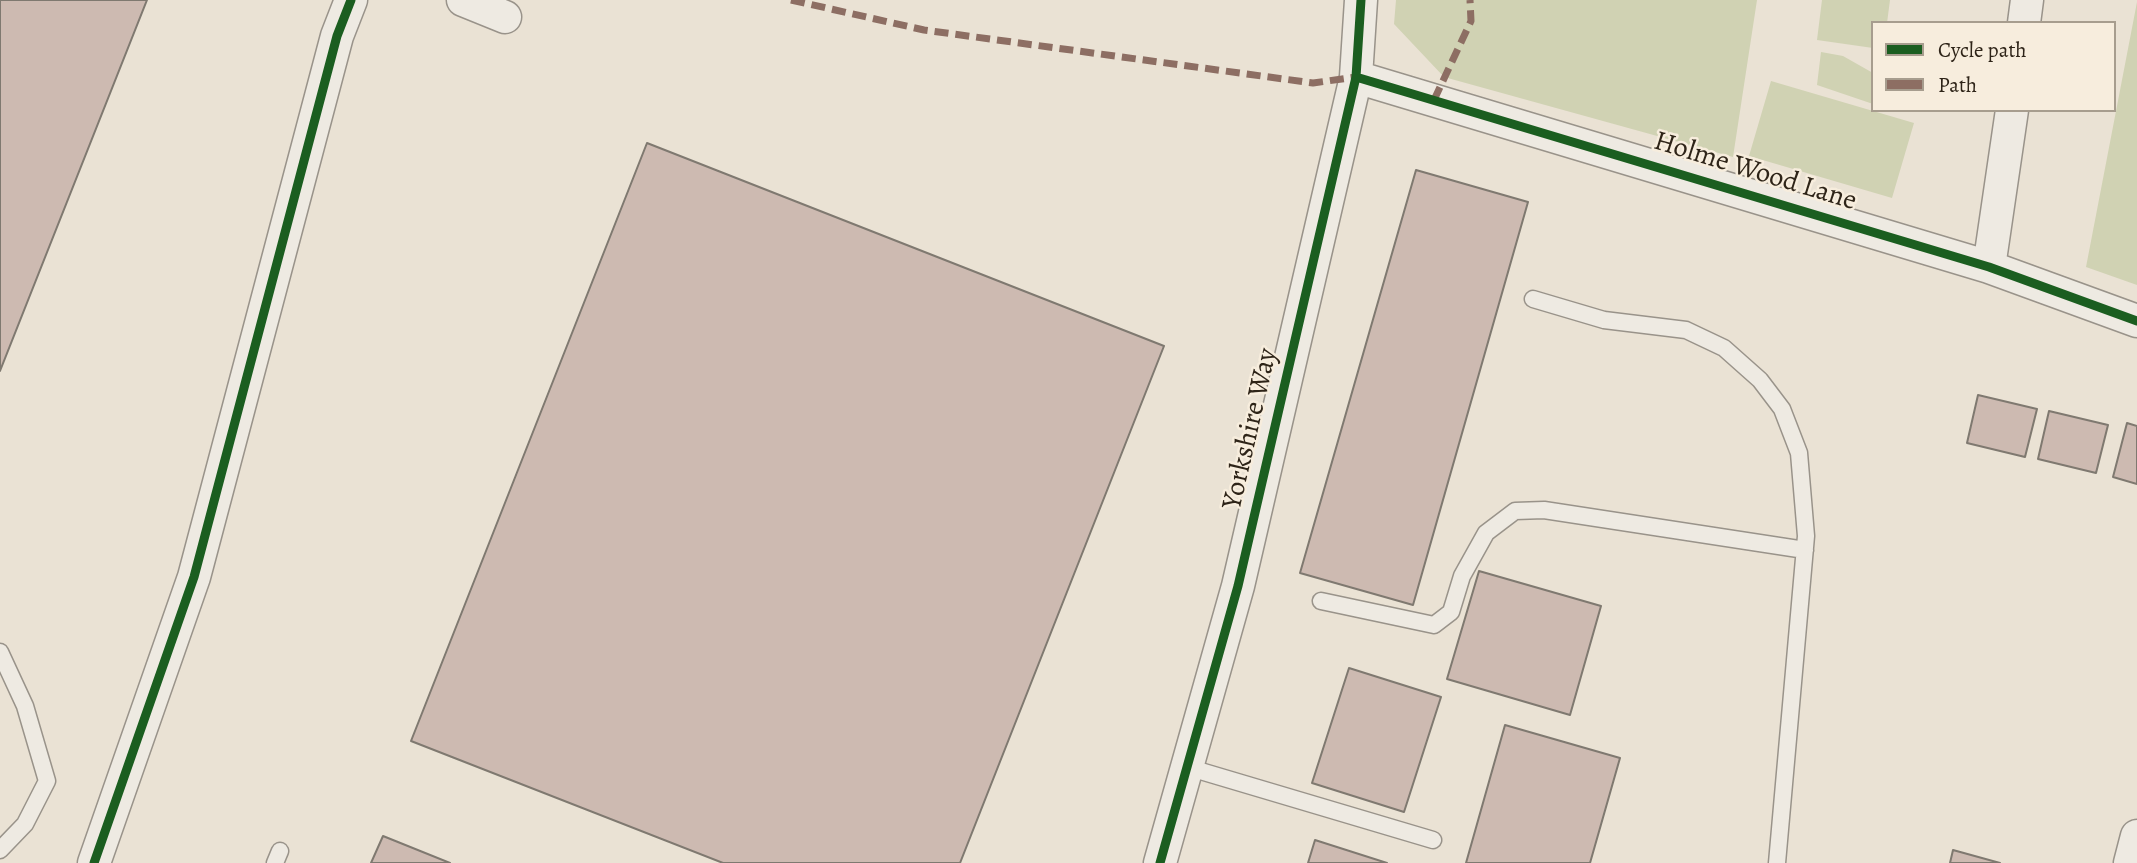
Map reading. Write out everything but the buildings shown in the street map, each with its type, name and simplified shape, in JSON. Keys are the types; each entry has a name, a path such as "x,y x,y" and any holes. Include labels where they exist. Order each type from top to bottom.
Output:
{"street":[{"path":"94,863 194,577 337,36 351,0"},
{"path":"463,0 505,17"},
{"name":"Yorkshire Way","path":"1160,863 1238,586 1356,76 1361,0"},
{"path":"2024,21 2027,0"},
{"name":"Holme Wood Lane","path":"1356,76 1989,267 2137,321"},
{"path":"1989,267 2011,112"}],"lane":[{"path":"1533,299 1604,320 1686,330 1724,348 1760,380 1782,409 1799,453 1805,550 1777,863"},
{"path":"1321,601 1434,625 1451,612 1462,576 1486,533 1515,511 1544,510 1805,550"},
{"path":"0,652 24,706 47,781 25,824 0,850"},
{"path":"1187,767 1433,840"}],"green space":[{"path":"1396,0 1757,0 1733,157 1444,77 1394,24"},
{"path":"1822,0 1890,0 1887,21 1871,21 1871,48 1817,40"},
{"path":"2137,2 2137,285 2086,267"},
{"path":"1821,52 1843,56 1871,72 1871,103 1817,85"},
{"path":"1771,81 1914,123 1892,198 1749,156"}],"marked path":[{"path":"791,0 924,30 1313,83 1356,77"},
{"path":"1434,100 1471,21 1470,0"}],"cycle path":[{"path":"94,863 194,577 337,36 351,0"},
{"path":"1160,863 1238,586 1356,77 1361,0"},
{"path":"1356,77 1989,267 2137,321"}]}
